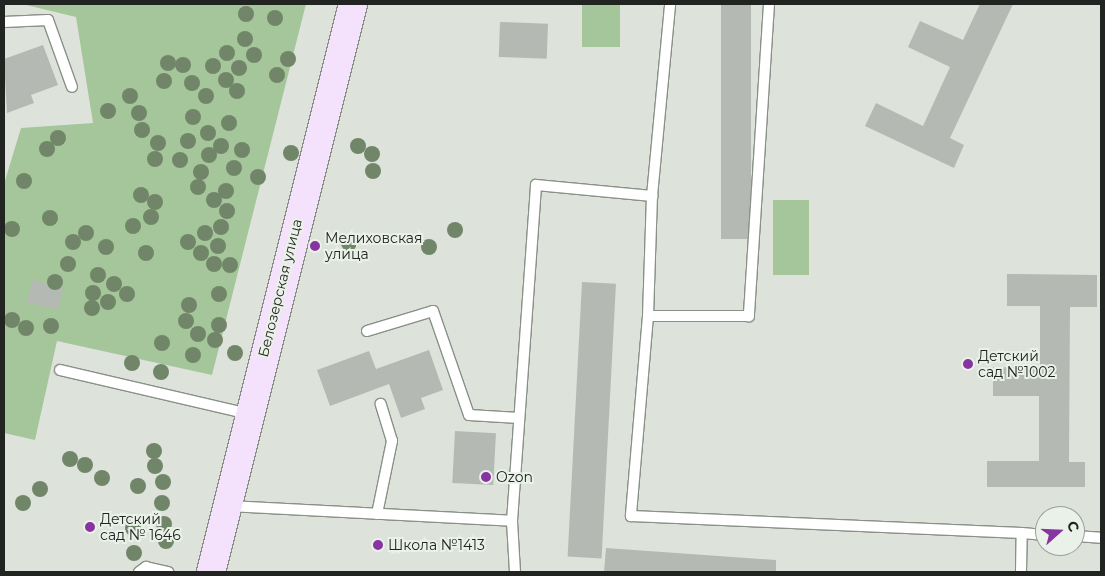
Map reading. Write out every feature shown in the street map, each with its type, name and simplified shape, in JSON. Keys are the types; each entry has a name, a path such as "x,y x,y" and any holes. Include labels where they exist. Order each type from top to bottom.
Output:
{"street":[{"name":"Белозерская улица","path":"211,572 353,4"}],"lane":[{"path":"670,4 652,196 648,316 631,516 1035,534"},
{"path":"648,316 749,316 769,4"},
{"path":"4,22 48,20 72,87"},
{"path":"515,572 512,521 536,185 652,196"},
{"path":"367,331 433,311 469,415 520,418"},
{"path":"60,370 249,414"},
{"path":"377,514 392,440 381,404"},
{"path":"227,506 512,521"},
{"path":"1021,572 1022,533"},
{"path":"1085,537 1101,538"},
{"path":"139,572 146,567 168,572"}],"green space":[{"path":"22,4 306,4 212,375 57,341 35,440 4,433 4,184 21,128 93,123 76,17"},
{"path":"582,4 620,4 620,47 582,47"},
{"path":"773,200 809,200 809,275 773,275"}],"building":[{"path":"721,4 751,4 751,239 721,239"},
{"path":"980,4 1013,4 950,138 964,145 954,168 865,126 876,103 923,126 950,67 908,47 920,21 963,40"},
{"path":"500,22 548,24 547,59 499,57"},
{"path":"43,45 58,85 31,95 34,103 7,113 4,59"},
{"path":"1007,274 1097,275 1097,307 1070,307 1069,462 1085,462 1085,487 987,487 987,461 1039,461 1039,396 993,396 993,367 1040,368 1040,306 1007,306"},
{"path":"32,280 63,287 58,310 27,302"},
{"path":"582,282 616,284 602,558 568,557"},
{"path":"429,350 443,390 421,398 425,409 401,418 389,384 330,406 317,370 369,351 376,369"},
{"path":"455,431 496,433 493,485 452,483"},
{"path":"606,548 776,560 776,572 604,572"}],"place":[{"name":"Мелиховская улица","path":"315,246"},
{"name":"Детский сад №1002","path":"968,364"},
{"name":"Ozon","path":"486,477"},
{"name":"Детский сад № 1646","path":"90,527"},
{"name":"Школа №1413","path":"378,545"}]}
